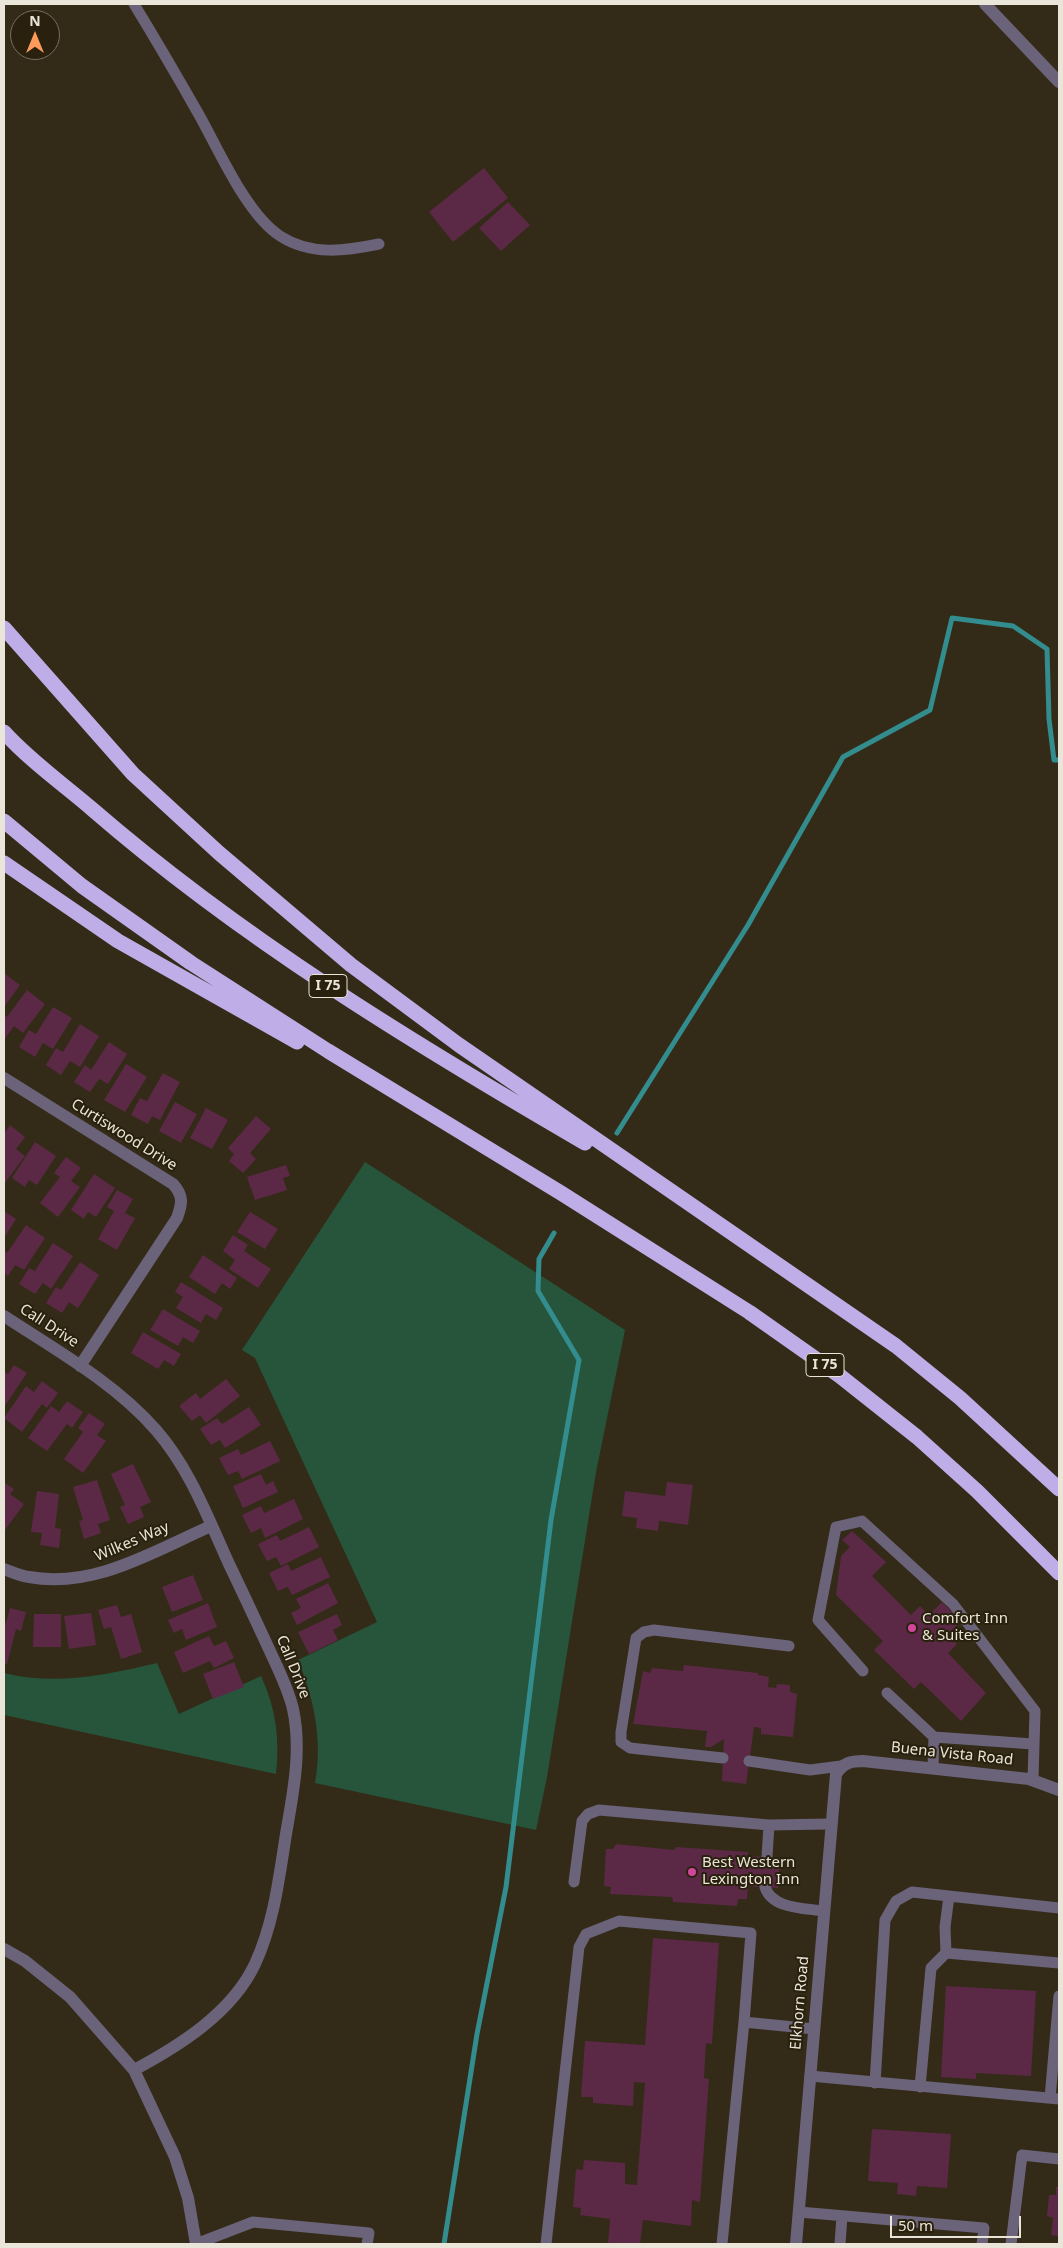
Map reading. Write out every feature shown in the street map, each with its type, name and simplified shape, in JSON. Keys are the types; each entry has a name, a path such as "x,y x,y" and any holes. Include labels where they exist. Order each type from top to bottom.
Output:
{"highway":[{"path":"4,628 133,774 284,910 351,965 452,1039 681,1199"},
{"name":"I 75","path":"4,732 130,842 211,906 275,950 472,1077 681,1199 896,1346 960,1398 1059,1490"},
{"name":"I 75","path":"4,821 82,886 191,963 328,1052 561,1193 749,1312 840,1376 916,1437 977,1491 1059,1573"},
{"path":"4,863 118,941 561,1193"}],"street":[{"path":"985,4 1059,82"},
{"name":"Curtiswood Drive","path":"4,1078 173,1184 180,1192 182,1198 177,1218 80,1366"},
{"name":"Call Drive","path":"4,1316 80,1366 114,1392 155,1428 187,1473 288,1690 297,1729 298,1758 273,1912 254,1967 234,1995 205,2024 155,2059 134,2070"},
{"name":"Wilkes Way","path":"4,1569 28,1577 56,1580 87,1578 116,1569 211,1526"},
{"name":"Buena Vista Road","path":"841,1766 853,1761 863,1761 933,1768 1033,1780 1059,1790"},
{"name":"Elkhorn Road","path":"796,2244 834,1778 841,1766"},
{"path":"4,1949 25,1961 70,1997 134,2070 175,2157 188,2198 196,2244"}],"lane":[{"path":"134,4 236,182 261,220 289,241 325,252 351,250 379,244"},
{"path":"862,1671 818,1620 836,1527 862,1522 953,1604 1035,1711 1033,1780"},
{"path":"723,1758 630,1748 621,1742 636,1638 644,1632 654,1630 789,1646"},
{"path":"886,1693 934,1737 1034,1744"},
{"path":"933,1768 934,1737"},
{"path":"750,1761 810,1770 841,1766"},
{"path":"574,1882 582,1821 588,1814 599,1810 769,1825 830,1824"},
{"path":"766,1857 769,1825"},
{"path":"765,1887 768,1896 775,1902 823,1911"},
{"path":"875,2082 885,1920 896,1901 912,1892 1059,1908"},
{"path":"920,2087 931,1968 946,1953 945,1927 949,1896"},
{"path":"546,2244 579,1947 586,1934 619,1921 751,1933 722,2244"},
{"path":"946,1953 1059,1963"},
{"path":"810,2076 1054,2099 1059,1996"},
{"path":"744,2022 814,2029"},
{"path":"1011,2244 1022,2155 1059,2159"},
{"path":"799,2212 984,2228 982,2244"},
{"path":"840,2244 842,2216"},
{"path":"196,2244 253,2222 368,2232 367,2244"}],"green space":[{"path":"365,1162 625,1330 596,1472 547,1777 536,1830 315,1783 318,1751 316,1720 309,1690 298,1660 377,1622 255,1358 242,1350"},
{"path":"157,1663 179,1714 261,1676 276,1724 276,1774 4,1715 4,1673 23,1677 62,1679 100,1675"}],"building":[{"path":"484,168 508,198 453,242 429,212"},
{"path":"508,202 530,225 501,251 479,228"},
{"path":"4,973 20,985 4,1007"},
{"path":"27,990 45,1004 23,1033 14,1026 4,1040 4,1014 7,1017"},
{"path":"53,1007 72,1018 53,1049 43,1043 35,1057 19,1047 29,1030 36,1034"},
{"path":"80,1024 99,1036 80,1067 70,1061 61,1075 46,1065 56,1048 63,1052"},
{"path":"109,1042 127,1054 108,1084 99,1079 90,1092 74,1082 85,1065 91,1070"},
{"path":"126,1064 147,1077 125,1112 104,1100"},
{"path":"163,1073 180,1082 160,1120 152,1116 148,1124 131,1115 140,1098 147,1101"},
{"path":"175,1102 197,1114 181,1143 159,1131"},
{"path":"206,1108 228,1120 212,1149 190,1138"},
{"path":"256,1116 271,1129 250,1153 256,1159 243,1173 229,1161 234,1154 228,1148"},
{"path":"10,1125 25,1137 16,1149 25,1156 4,1184 4,1134"},
{"path":"35,1142 56,1156 37,1185 29,1180 25,1187 12,1178"},
{"path":"66,1157 81,1168 71,1181 80,1187 58,1217 40,1203 60,1177 54,1173"},
{"path":"286,1165 290,1176 283,1178 287,1190 255,1200 247,1177"},
{"path":"94,1174 115,1188 96,1217 88,1212 84,1219 71,1210"},
{"path":"117,1190 133,1199 125,1213 135,1218 117,1250 98,1239 114,1211 107,1207"},
{"path":"4,1211 16,1219 4,1238"},
{"path":"250,1212 278,1229 265,1249 237,1232"},
{"path":"26,1225 45,1238 24,1270 15,1265 8,1276 4,1273 4,1250 7,1253"},
{"path":"233,1235 248,1245 244,1251 271,1269 258,1288 229,1269 235,1260 223,1251"},
{"path":"53,1243 73,1256 51,1289 43,1283 35,1294 19,1284 29,1268 35,1271"},
{"path":"203,1255 237,1278 230,1289 222,1283 215,1294 189,1277"},
{"path":"80,1262 99,1275 78,1308 69,1302 62,1313 46,1303 56,1287 61,1290"},
{"path":"181,1282 223,1308 216,1320 206,1314 201,1323 176,1308 183,1297 175,1292"},
{"path":"163,1309 200,1331 193,1343 183,1337 178,1346 150,1330"},
{"path":"143,1332 181,1354 174,1366 164,1360 158,1369 131,1353"},
{"path":"14,1365 27,1373 4,1407 4,1372 8,1374"},
{"path":"226,1379 240,1396 206,1423 200,1415 192,1421 179,1406 196,1393 200,1399"},
{"path":"42,1381 58,1393 47,1408 42,1404 22,1432 4,1418 26,1386 34,1392"},
{"path":"67,1401 83,1412 72,1428 67,1424 47,1451 28,1438 51,1406 59,1412"},
{"path":"249,1407 261,1425 225,1448 220,1440 211,1445 200,1429 217,1418 222,1424"},
{"path":"89,1413 105,1424 97,1435 106,1441 83,1473 64,1459 83,1432 78,1428"},
{"path":"270,1441 280,1461 242,1479 238,1471 228,1475 219,1458 238,1449 241,1455"},
{"path":"133,1464 151,1502 140,1507 144,1517 128,1524 120,1507 125,1505 111,1474"},
{"path":"261,1474 266,1485 273,1481 278,1492 243,1508 233,1486"},
{"path":"97,1480 110,1520 98,1524 101,1533 84,1539 79,1521 83,1520 73,1487"},
{"path":"667,1482 693,1485 688,1525 659,1521 658,1531 636,1528 637,1518 622,1516 625,1491 665,1496"},
{"path":"5,1483 14,1489 10,1494 24,1504 5,1530"},
{"path":"37,1491 59,1494 55,1528 61,1529 59,1548 40,1545 42,1533 31,1532"},
{"path":"294,1499 303,1519 265,1538 261,1528 251,1533 242,1515 261,1506 264,1513"},
{"path":"309,1527 319,1547 281,1566 276,1557 267,1561 258,1544 277,1535 280,1541"},
{"name":"Comfort Inn & Suites","path":"852,1531 886,1562 872,1576 911,1615 920,1606 929,1615 942,1602 961,1621 948,1634 957,1644 948,1653 986,1693 961,1721 921,1682 914,1689 874,1650 883,1641 836,1595 841,1556 850,1547 842,1540"},
{"path":"321,1557 330,1577 292,1595 288,1587 278,1591 269,1573 288,1564 291,1571"},
{"path":"193,1575 203,1600 172,1612 162,1587"},
{"path":"328,1583 338,1603 297,1625 291,1613 301,1608 296,1599"},
{"path":"208,1603 217,1627 186,1640 182,1629 174,1633 168,1620"},
{"path":"117,1605 121,1617 131,1614 142,1652 121,1659 111,1627 104,1629 98,1610"},
{"path":"10,1608 26,1612 21,1631 16,1629 7,1664 4,1664 4,1622 6,1623"},
{"path":"91,1613 96,1645 69,1649 64,1616"},
{"path":"34,1614 61,1614 61,1647 33,1647"},
{"path":"337,1614 342,1625 333,1630 338,1640 309,1654 298,1632"},
{"path":"209,1636 214,1646 226,1641 234,1658 214,1668 210,1661 183,1673 174,1652"},
{"path":"234,1662 244,1687 213,1699 203,1674"},
{"path":"684,1665 758,1673 758,1675 769,1677 768,1687 776,1688 777,1684 790,1685 790,1692 797,1694 793,1737 761,1734 761,1728 754,1727 746,1784 722,1781 724,1739 711,1747 705,1747 707,1731 633,1724 643,1671 650,1673 652,1668 683,1671"},
{"name":"Best Western Lexington Inn","path":"616,1844 674,1850 676,1847 748,1852 747,1856 780,1858 778,1888 748,1886 747,1899 738,1899 737,1906 673,1902 672,1897 610,1894 611,1887 604,1886 606,1849 613,1849"},
{"path":"653,1938 719,1943 712,2044 706,2043 704,2078 709,2079 700,2202 692,2200 691,2226 643,2220 640,2244 608,2244 610,2219 580,2215 581,2208 573,2207 576,2169 583,2170 584,2160 625,2163 625,2184 637,2185 645,2083 634,2082 633,2106 593,2103 593,2097 581,2097 585,2041 645,2045"},
{"path":"946,1986 1036,1991 1031,2076 976,2073 976,2079 941,2077"},
{"path":"872,2129 951,2134 947,2188 917,2186 916,2196 897,2194 898,2183 868,2181"},
{"path":"1056,2187 1059,2187 1059,2236 1051,2235 1053,2218 1047,2216 1049,2195 1056,2195"}],"waterway":[{"path":"617,1133 748,925 843,757 930,710 952,618 1013,626 1047,649 1049,719 1054,760 1059,760"},
{"path":"444,2244 477,2034 506,1887 551,1520 579,1360 538,1291 539,1259 554,1233"}],"place":[{"name":"Comfort Inn & Suites","path":"912,1628"},
{"name":"Best Western Lexington Inn","path":"692,1872"}]}
